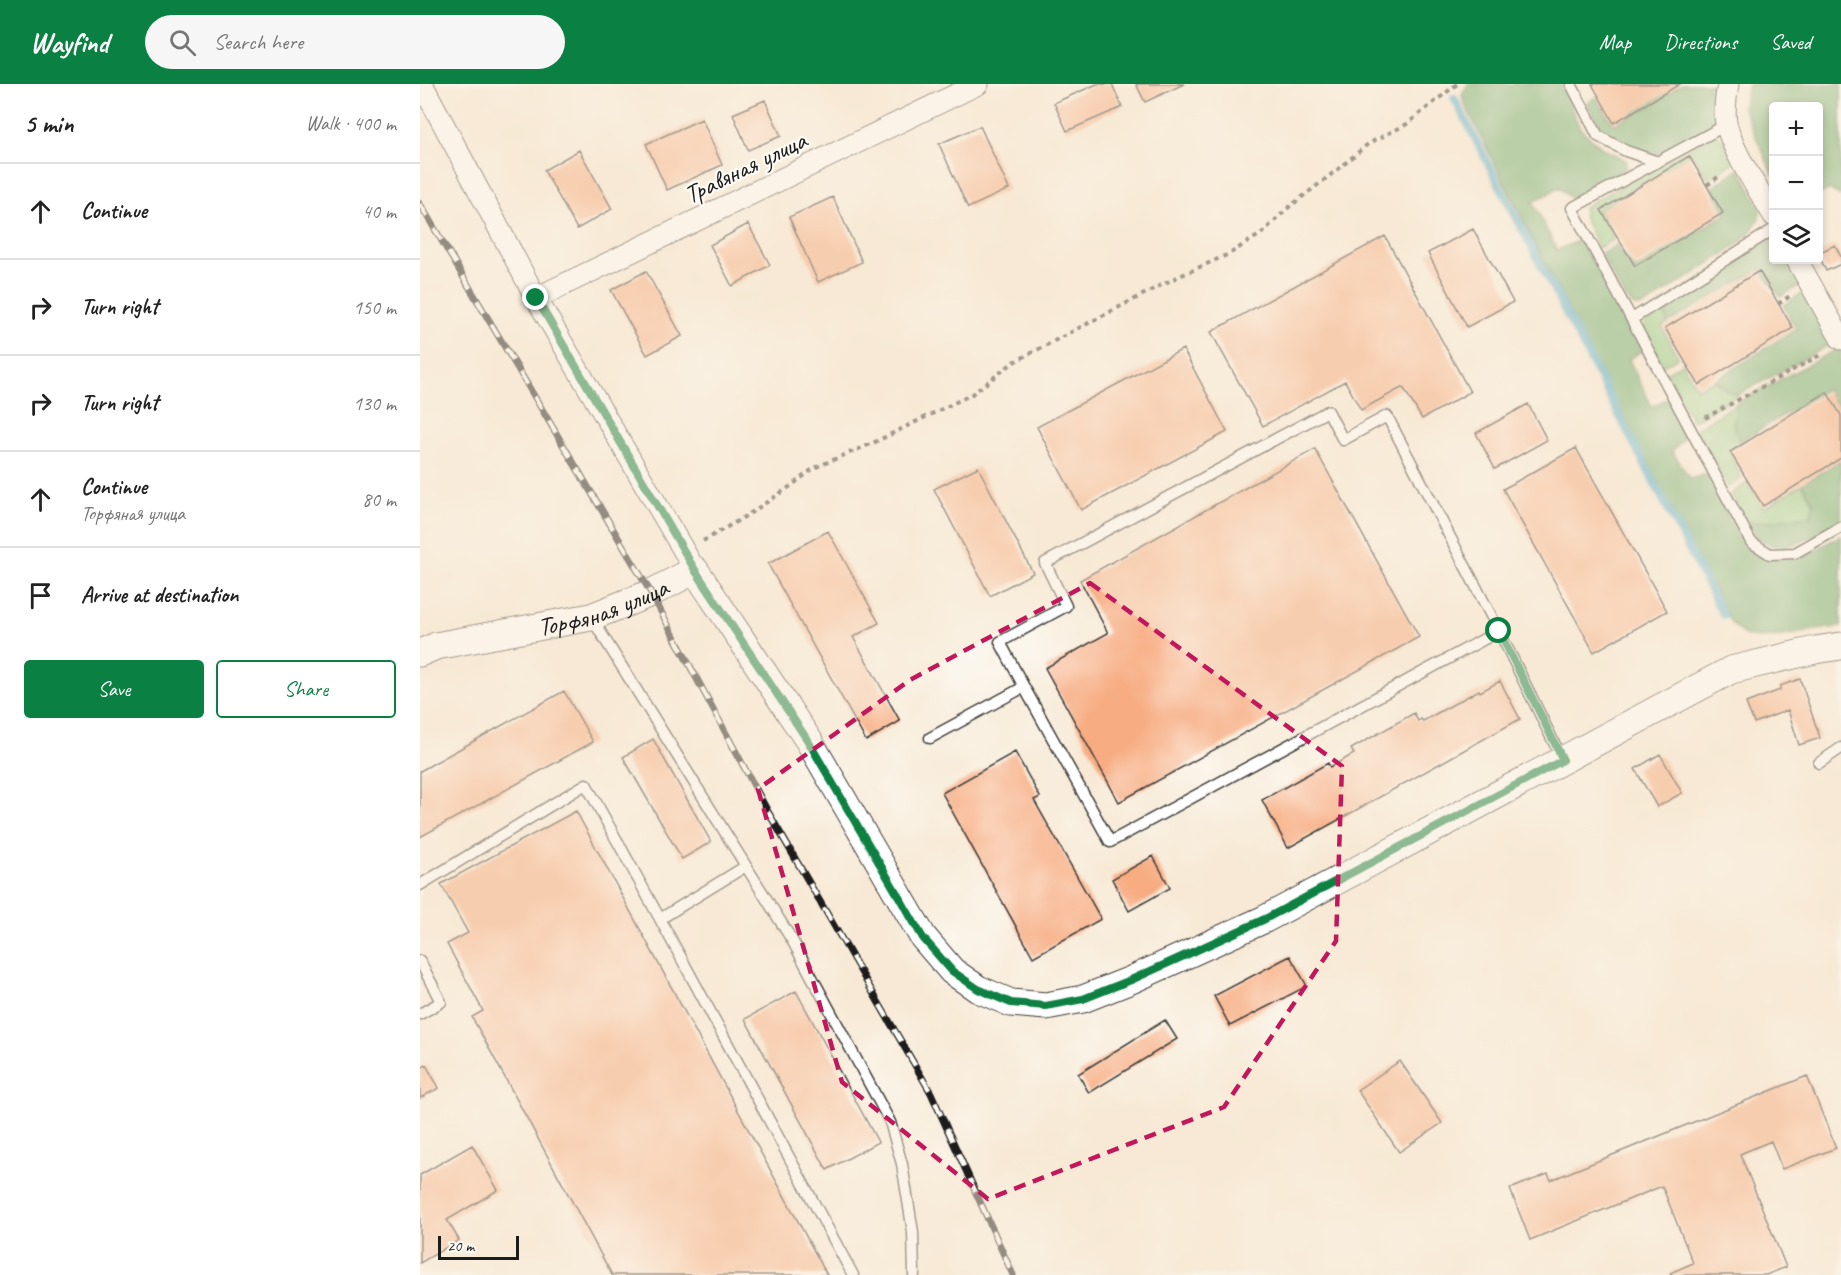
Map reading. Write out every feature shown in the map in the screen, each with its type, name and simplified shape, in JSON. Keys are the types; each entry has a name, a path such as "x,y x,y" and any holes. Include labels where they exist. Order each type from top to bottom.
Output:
{"street":[{"name":"Торфяная улица","path":"420,653 436,646 591,617 651,593 689,561 536,298 422,84"},
{"name":"Травяная улица","path":"536,298 978,84"},
{"path":"1728,84 1726,125 1742,162 1770,210"},
{"path":"1799,264 1836,344"},
{"path":"689,561 808,741 923,938 952,971 978,989 1011,1003 1046,1006 1083,999 1131,980 1265,919 1731,670 1841,646"}],"lane":[{"path":"1571,84 1598,136 1626,151 1658,162"},
{"path":"1726,125 1572,208 1751,542 1770,554 1796,553 1841,527"},
{"path":"1632,319 1769,232"},
{"path":"1499,631 1110,842 1000,642 1066,606 1045,564 1328,411 1343,440 1387,416 1499,631 1563,760"},
{"path":"591,617 792,940 890,1122 902,1164 913,1232 914,1275"},
{"path":"930,738 1024,687"},
{"path":"1819,763 1841,748"},
{"path":"420,885 586,784 853,1275"},
{"path":"660,919 746,866"},
{"path":"420,961 441,1002 420,1014"}],"path":[{"path":"689,561 746,516 814,468 873,443 972,393 1014,362 1173,279 1229,254 1261,234 1288,208 1368,144 1407,124 1457,84"},
{"path":"1689,427 1836,344"}],"highlighted area":[{"path":"1090,583 1342,766 1336,941 1224,1107 988,1199 842,1082 758,789 910,680"}],"green space":[{"path":"1468,84 1561,84 1580,128 1602,148 1626,160 1626,168 1614,180 1572,200 1560,187 1533,202 1557,250 1580,240 1643,349 1629,360 1652,407 1668,398 1686,436 1672,451 1690,479 1708,474 1733,526 1747,547 1763,558 1802,558 1841,535 1841,627 1765,638 1743,634 1731,623 1583,339 1466,107 1462,95"},
{"path":"1683,84 1722,84 1720,115 1705,132 1667,152 1655,154 1641,150 1605,133 1586,103 1596,97 1614,125"},
{"path":"1748,84 1841,84 1841,196 1829,189 1823,193 1823,102 1769,102 1769,166 1743,108"},
{"path":"1713,135 1725,141 1736,161 1709,179 1691,153 1599,209 1614,239 1599,248 1584,218 1584,208"},
{"path":"1740,168 1761,209 1758,220 1751,231 1735,247 1647,304 1638,307 1629,302 1601,254 1616,245 1635,270 1726,214 1712,187"},
{"path":"1764,238 1769,238 1769,264 1794,264 1804,283 1780,297 1760,269 1668,323 1661,304"},
{"path":"1809,289 1837,341 1738,395 1728,391 1715,380 1796,329 1783,305"},
{"path":"1661,304 1668,323 1662,327 1678,357 1663,366 1644,331 1646,316"},
{"path":"1841,347 1841,411 1826,389 1740,442 1733,424 1738,402"},
{"path":"1682,363 1697,388 1715,380 1728,391 1738,395 1693,421 1666,373"},
{"path":"1738,402 1733,424 1740,442 1728,451 1742,478 1728,487 1696,429"},
{"path":"1841,460 1841,521 1804,541 1791,545 1768,544 1757,536 1747,523 1811,516 1814,503 1802,484"},
{"path":"1747,483 1764,508 1802,484 1814,503 1811,517 1747,523 1731,494"}],"building":[{"path":"1097,84 1112,84 1122,107 1067,131 1054,103"},
{"path":"1136,84 1184,84 1145,102"},
{"path":"1592,84 1680,84 1614,123"},
{"path":"765,100 781,136 748,150 733,114"},
{"path":"702,119 722,165 667,190 646,144"},
{"path":"980,126 1009,189 968,208 939,144"},
{"path":"579,150 612,209 577,229 544,170"},
{"path":"1689,156 1723,213 1635,266 1601,210"},
{"path":"833,197 862,262 818,282 789,217"},
{"path":"748,224 770,265 732,286 710,245"},
{"path":"1473,229 1513,302 1467,327 1428,253"},
{"path":"1385,236 1470,392 1422,419 1403,387 1361,410 1345,381 1263,426 1211,332"},
{"path":"1835,245 1841,257 1841,264 1826,271 1823,264 1823,251"},
{"path":"646,271 682,336 647,355 611,290"},
{"path":"1759,271 1793,328 1699,385 1665,328"},
{"path":"1183,349 1227,432 1081,510 1037,427"},
{"path":"1827,392 1841,415 1841,458 1763,506 1730,452"},
{"path":"1528,404 1547,440 1495,469 1476,433"},
{"path":"1576,448 1667,611 1594,652 1503,489"},
{"path":"1315,449 1419,637 1119,802 1045,668 1108,633 1080,580"},
{"path":"978,467 1033,573 990,596 934,489"},
{"path":"828,531 879,623 853,637 900,721 866,741 768,564"},
{"path":"1800,679 1820,738 1799,745 1788,710 1754,723 1746,703 1780,690 1780,686"},
{"path":"1500,681 1520,719 1288,848 1262,800 1328,763 1330,767 1354,754 1351,749 1414,713 1418,721 1421,719 1423,721"},
{"path":"564,691 593,742 420,837 420,771"},
{"path":"653,739 711,842 682,859 623,757"},
{"path":"1015,752 1040,797 1034,800 1101,919 1033,957 942,793"},
{"path":"1660,754 1682,793 1657,807 1635,769"},
{"path":"576,811 827,1275 612,1275 472,1017 483,1011 447,944 468,933 441,884"},
{"path":"1153,856 1170,888 1129,911 1112,879"},
{"path":"1290,956 1307,986 1230,1026 1214,996"},
{"path":"796,991 878,1142 827,1170 745,1019"},
{"path":"1165,1020 1177,1039 1089,1093 1078,1074"},
{"path":"1400,1061 1442,1123 1399,1152 1357,1090"},
{"path":"426,1065 439,1088 420,1098 420,1069"},
{"path":"1807,1076 1836,1148 1782,1169 1771,1141 1740,1154 1786,1267 1766,1275 1671,1275 1670,1273 1693,1263 1662,1186 1530,1240 1510,1189 1548,1174 1551,1180"},
{"path":"472,1145 498,1190 447,1220 459,1240 420,1263 420,1175"}],"waterway":[{"path":"1454,98 1723,615"}],"railway":[{"path":"420,204 651,593 767,810 931,1093 1013,1275"}],"route":[{"path":"536,298 695,570 808,741 923,938 952,971 978,989 1011,1003 1046,1006 1083,999 1131,980 1265,919 1563,760 1499,631"}]}
